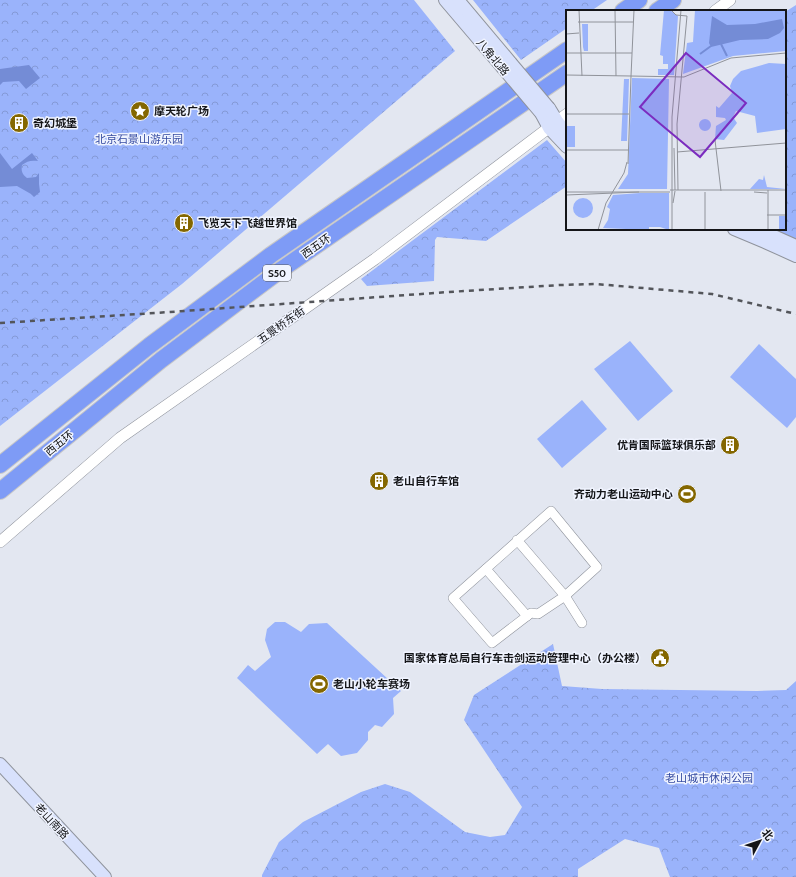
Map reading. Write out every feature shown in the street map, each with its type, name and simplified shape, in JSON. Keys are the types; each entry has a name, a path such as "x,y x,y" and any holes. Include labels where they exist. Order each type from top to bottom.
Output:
{"highway":[{"path":"624,10 639,0"},
{"path":"658,10 673,0"},
{"name":"西五环","path":"0,466 149,346 271,255 566,51"},
{"name":"西五环","path":"0,492 161,360 282,269 566,74"}],"main road":[{"name":"八角北路","path":"445,0 507,65"},
{"name":"八角北路","path":"458,0 507,65 545,111 558,121"},
{"path":"558,121 566,132"},
{"path":"558,121 566,144"},
{"path":"736,230 796,256"},
{"path":"760,230 796,246"},
{"name":"老山南路","path":"0,764 105,877"}],"street":[{"path":"716,10 730,0"},
{"name":"五景桥东街","path":"0,542 120,438 375,259 558,121"},
{"path":"551,511 597,568 565,596 538,614 531,613 492,643 453,598 517,540 551,511"},
{"path":"517,540 565,596 582,623"},
{"path":"486,568 527,616"}],"green space":[{"name":"北京石景山游乐园","path":"0,0 414,0 455,51 182,284 0,426"},
{"path":"473,0 607,0 592,10 566,10 566,29 521,60"},
{"path":"796,5 796,240 774,230 786,230 786,11"},
{"path":"547,140 566,162 566,187 486,241 437,237 435,240 434,281 367,286 361,279"},
{"path":"630,341 673,391 638,421 594,369"},
{"path":"759,344 796,379 796,417 787,428 730,377"},
{"path":"582,400 607,429 562,468 537,439"},
{"name":"老山小轮车赛场","path":"275,622 285,622 301,632 309,624 327,623 401,691 393,698 394,714 382,727 375,725 368,732 368,740 357,753 341,756 328,744 317,754 237,678 248,665 255,671 271,657 265,640 267,629"},
{"name":"老山城市休闲公园","path":"553,644 562,686 602,689 757,691 786,690 796,681 796,877 670,877 659,848 625,839 578,869 578,877 262,877 279,842 303,822 361,792 385,784 410,792 465,832 490,837 505,835 522,807 464,720 474,695"}],"shaded area":[{"path":"29,65 40,78 26,89 19,81 3,82 0,85 0,69"},
{"path":"0,153 12,169 32,153 38,161 31,161 22,165 22,171 27,178 36,177 39,173 40,192 34,197 17,186 0,187"}],"railway":[{"path":"0,323 449,292 596,284 712,294 796,314"}],"place":[{"name":"摩天轮广场","path":"140,111"},
{"name":"奇幻城堡","path":"19,123"},
{"name":"飞览天下飞越世界馆","path":"184,223"},
{"name":"优肯国际篮球俱乐部","path":"730,445"},
{"name":"老山自行车馆","path":"379,481"},
{"name":"齐动力老山运动中心","path":"687,494"},
{"name":"国家体育总局自行车击剑运动管理中心（办公楼）","path":"660,658"},
{"name":"老山小轮车赛场","path":"319,684"}]}
